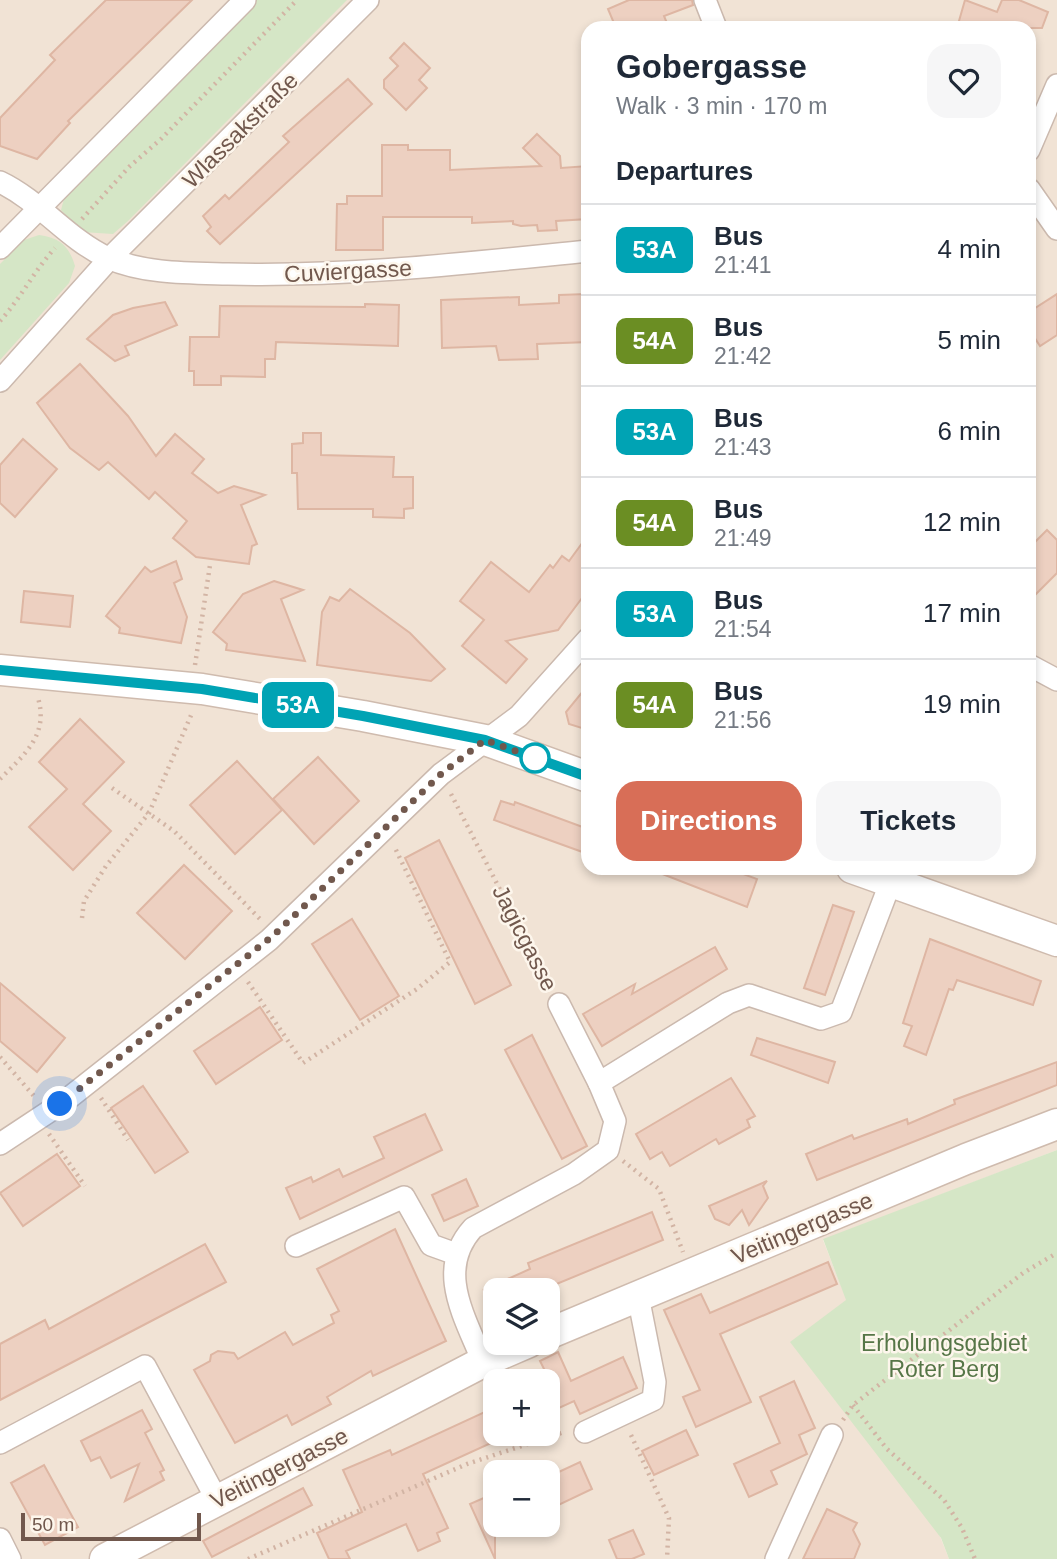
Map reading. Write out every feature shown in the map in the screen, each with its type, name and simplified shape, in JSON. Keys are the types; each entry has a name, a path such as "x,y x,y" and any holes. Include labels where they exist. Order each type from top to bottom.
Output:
{"street":[{"path":"0,248 245,0"},
{"name":"Wlassakstraße","path":"0,381 110,258 368,0"},
{"path":"705,0 713,21"},
{"path":"1036,134 1057,85"},
{"path":"0,182 25,196 68,234 110,258"},
{"path":"1036,200 1057,229"},
{"name":"Cuviergasse","path":"110,258 168,273 279,275 414,268 581,252"},
{"path":"0,1144 65,1101 237,966 441,774 519,716 581,647"},
{"path":"1036,669 1057,680"},
{"path":"0,670 198,678 485,740 581,774"},
{"path":"873,875 1057,941"},
{"path":"599,1083 727,1003 749,995 821,1019 841,1012 891,881"},
{"name":"Jagicgasse","path":"559,1004 615,1121 608,1150"},
{"name":"Veitingergasse","path":"560,1329 966,1158 1057,1124"},
{"path":"483,1362 456,1294 453,1275 456,1254 473,1228 574,1174 608,1150"},
{"path":"296,1246 404,1197 431,1245 456,1254"},
{"path":"586,1432 653,1400 655,1382 638,1296"},
{"name":"Veitingergasse","path":"105,1559 499,1355"},
{"path":"0,1443 145,1366 217,1500"},
{"path":"776,1559 832,1435"},
{"path":"0,1539 10,1559"}],"path":[{"path":"0,321 13,306 35,270 129,167 161,139 297,0"},
{"path":"82,918 84,901 106,866 149,813 198,678 210,565"},
{"path":"0,779 26,753 37,737 41,712 37,694"},
{"path":"111,788 149,813 192,848 262,922"},
{"name":"Jagicgasse","path":"450,793 559,1004"},
{"path":"248,982 303,1063 417,989 450,962 395,848"},
{"path":"0,1057 36,1098"},
{"path":"100,1097 128,1140"},
{"path":"48,1134 85,1186"},
{"path":"608,1150 659,1189 685,1257"},
{"path":"832,1435 853,1405 1023,1273 1057,1253"},
{"path":"853,1405 887,1449 944,1500 962,1528 975,1559"},
{"path":"621,1415 669,1517 667,1559"},
{"path":"248,1559 467,1464 572,1430 586,1432"}],"shaded area":[{"path":"0,0 1057,0 1057,1150 823,1240 949,1559 0,1559"}],"green space":[{"path":"252,0 347,0 128,221 113,234 82,232 61,210 65,195"},
{"path":"39,235 53,238 63,244 75,266 69,283 0,360 0,264 24,240"},
{"name":"Erholungsgebiet Roter Berg","path":"1057,1150 1057,1559 949,1559 941,1538 790,1342 846,1300 823,1239"}],"building":[{"path":"106,0 192,0 68,121 70,123 37,159 0,146 0,118 55,60 50,55"},
{"path":"629,0 692,0 693,5 664,16 666,21 613,21 608,9"},
{"path":"965,0 997,12 1002,0 1019,0 1048,12 1042,28 1036,28 1036,21 959,21"},
{"path":"404,43 430,68 419,80 427,88 406,110 384,88 384,80 398,66 390,58"},
{"path":"348,79 372,104 220,244 207,231 211,227 203,216 225,195 229,199 289,142 283,136"},
{"path":"537,134 560,156 561,168 581,167 581,219 556,221 557,230 538,231 537,225 521,226 513,224 513,221 472,223 472,217 383,217 383,250 336,250 337,204 347,204 347,196 382,196 382,145 408,145 408,150 450,150 450,170 541,166 523,148"},
{"path":"581,294 581,342 537,344 538,359 499,360 496,346 442,348 441,300 519,297 519,305 559,303 559,295"},
{"path":"1057,294 1057,335 1040,346 1036,340 1036,308"},
{"path":"165,302 177,325 125,346 129,355 115,361 87,339 113,315"},
{"path":"365,304 399,305 398,346 276,342 275,359 265,359 265,377 221,376 221,385 194,385 194,371 189,371 190,337 219,337 220,306 365,307"},
{"path":"80,364 128,416 156,456 175,434 204,459 192,473 218,493 234,486 265,495 241,505 257,544 252,546 249,564 196,557 173,538 187,521 155,492 149,499 108,462 99,470 70,448 37,403"},
{"path":"303,433 321,433 321,455 394,457 393,477 413,477 413,508 404,509 404,518 373,517 373,509 298,509 297,473 292,473 292,444 303,443"},
{"path":"23,439 57,469 15,517 0,503 0,465"},
{"path":"1047,530 1057,540 1057,573 1036,594 1036,541"},
{"path":"581,545 581,599 558,630 506,641 527,659 506,683 462,646 484,620 460,601 491,562 529,592 550,565 553,568 562,556 569,561"},
{"path":"176,561 182,579 174,583 187,617 181,643 119,633 120,628 106,616 145,567 151,572"},
{"path":"274,581 303,590 281,599 305,661 226,650 227,644 213,632 243,594"},
{"path":"350,589 410,633 445,669 431,681 317,665 322,612 330,597 339,601"},
{"path":"24,591 73,596 70,627 21,622"},
{"path":"581,694 581,728 569,724 566,712"},
{"path":"80,719 124,762 83,804 111,831 73,870 29,827 67,789 39,762"},
{"path":"318,757 359,801 314,844 273,799"},
{"path":"237,761 282,810 235,854 190,805"},
{"path":"501,801 514,805 515,802 581,826 581,851 494,820"},
{"path":"439,840 511,985 475,1004 405,858"},
{"path":"184,865 232,911 185,959 137,913"},
{"path":"665,875 746,875 757,879 747,907"},
{"path":"833,905 854,912 825,995 804,988"},
{"path":"352,919 399,996 360,1020 312,944"},
{"path":"930,939 1041,981 1033,1005 957,980 953,990 949,989 926,1055 904,1046 912,1026 903,1023"},
{"path":"715,947 727,969 602,1046 583,1014 635,984 632,994"},
{"path":"0,983 65,1038 37,1072 0,1041"},
{"path":"260,1007 282,1040 216,1084 194,1051"},
{"path":"532,1035 587,1146 562,1159 505,1050"},
{"path":"757,1038 835,1062 828,1083 751,1055"},
{"path":"1057,1062 1057,1085 817,1180 806,1154 852,1135 854,1139 907,1119 908,1124 955,1104 954,1100"},
{"path":"731,1078 755,1116 747,1120 750,1127 719,1144 716,1139 670,1166 662,1152 650,1159 636,1134"},
{"path":"143,1086 188,1152 155,1173 111,1108"},
{"path":"425,1114 442,1150 300,1219 286,1188 311,1177 313,1182 339,1169 343,1177 384,1158 374,1137"},
{"path":"57,1154 80,1186 23,1226 0,1193"},
{"path":"466,1179 478,1206 444,1221 432,1195"},
{"path":"767,1181 763,1186 768,1198 749,1225 742,1210 729,1225 715,1219 709,1206"},
{"path":"652,1212 663,1240 560,1283 560,1278 510,1278 530,1269 528,1263"},
{"path":"395,1229 446,1341 373,1376 371,1371 327,1397 331,1404 292,1425 287,1415 235,1443 194,1370 210,1361 211,1355 218,1351 234,1353 238,1359 285,1332 293,1345 334,1323 331,1315 339,1311 317,1269"},
{"path":"205,1244 226,1282 0,1400 0,1344 45,1320 49,1329"},
{"path":"828,1262 837,1284 720,1334 751,1402 696,1427 683,1397 700,1390 664,1310 701,1294 710,1313"},
{"path":"552,1355 559,1355 571,1381 623,1357 637,1388 580,1414 574,1401 560,1407 560,1369 544,1369 540,1361"},
{"path":"794,1381 815,1428 799,1435 807,1454 771,1471 777,1484 749,1497 734,1464 780,1443 760,1397"},
{"path":"142,1410 152,1429 145,1433 164,1470 160,1472 164,1480 125,1501 139,1464 111,1478 100,1457 91,1461 81,1441"},
{"path":"483,1413 484,1446 423,1474 448,1528 437,1533 440,1541 418,1551 406,1524 346,1551 350,1559 329,1559 317,1533 362,1512 343,1470 390,1450 392,1455"},
{"path":"686,1430 698,1455 654,1475 642,1451"},
{"path":"580,1462 592,1489 560,1504 560,1471"},
{"path":"44,1465 78,1527 45,1545 11,1483"},
{"path":"303,1488 312,1505 212,1557 203,1541"},
{"path":"483,1498 483,1533 470,1504"},
{"path":"827,1509 857,1523 853,1530 860,1544 854,1559 803,1559"},
{"path":"633,1530 644,1554 632,1559 617,1559 609,1540"},
{"path":"485,1537 495,1537 495,1559"}],"bus line":[{"name":"53A","path":"0,670 202,689 363,716 485,740 581,775"}],"route":[{"path":"60,1104 274,935 441,774 485,740 535,758"}]}
